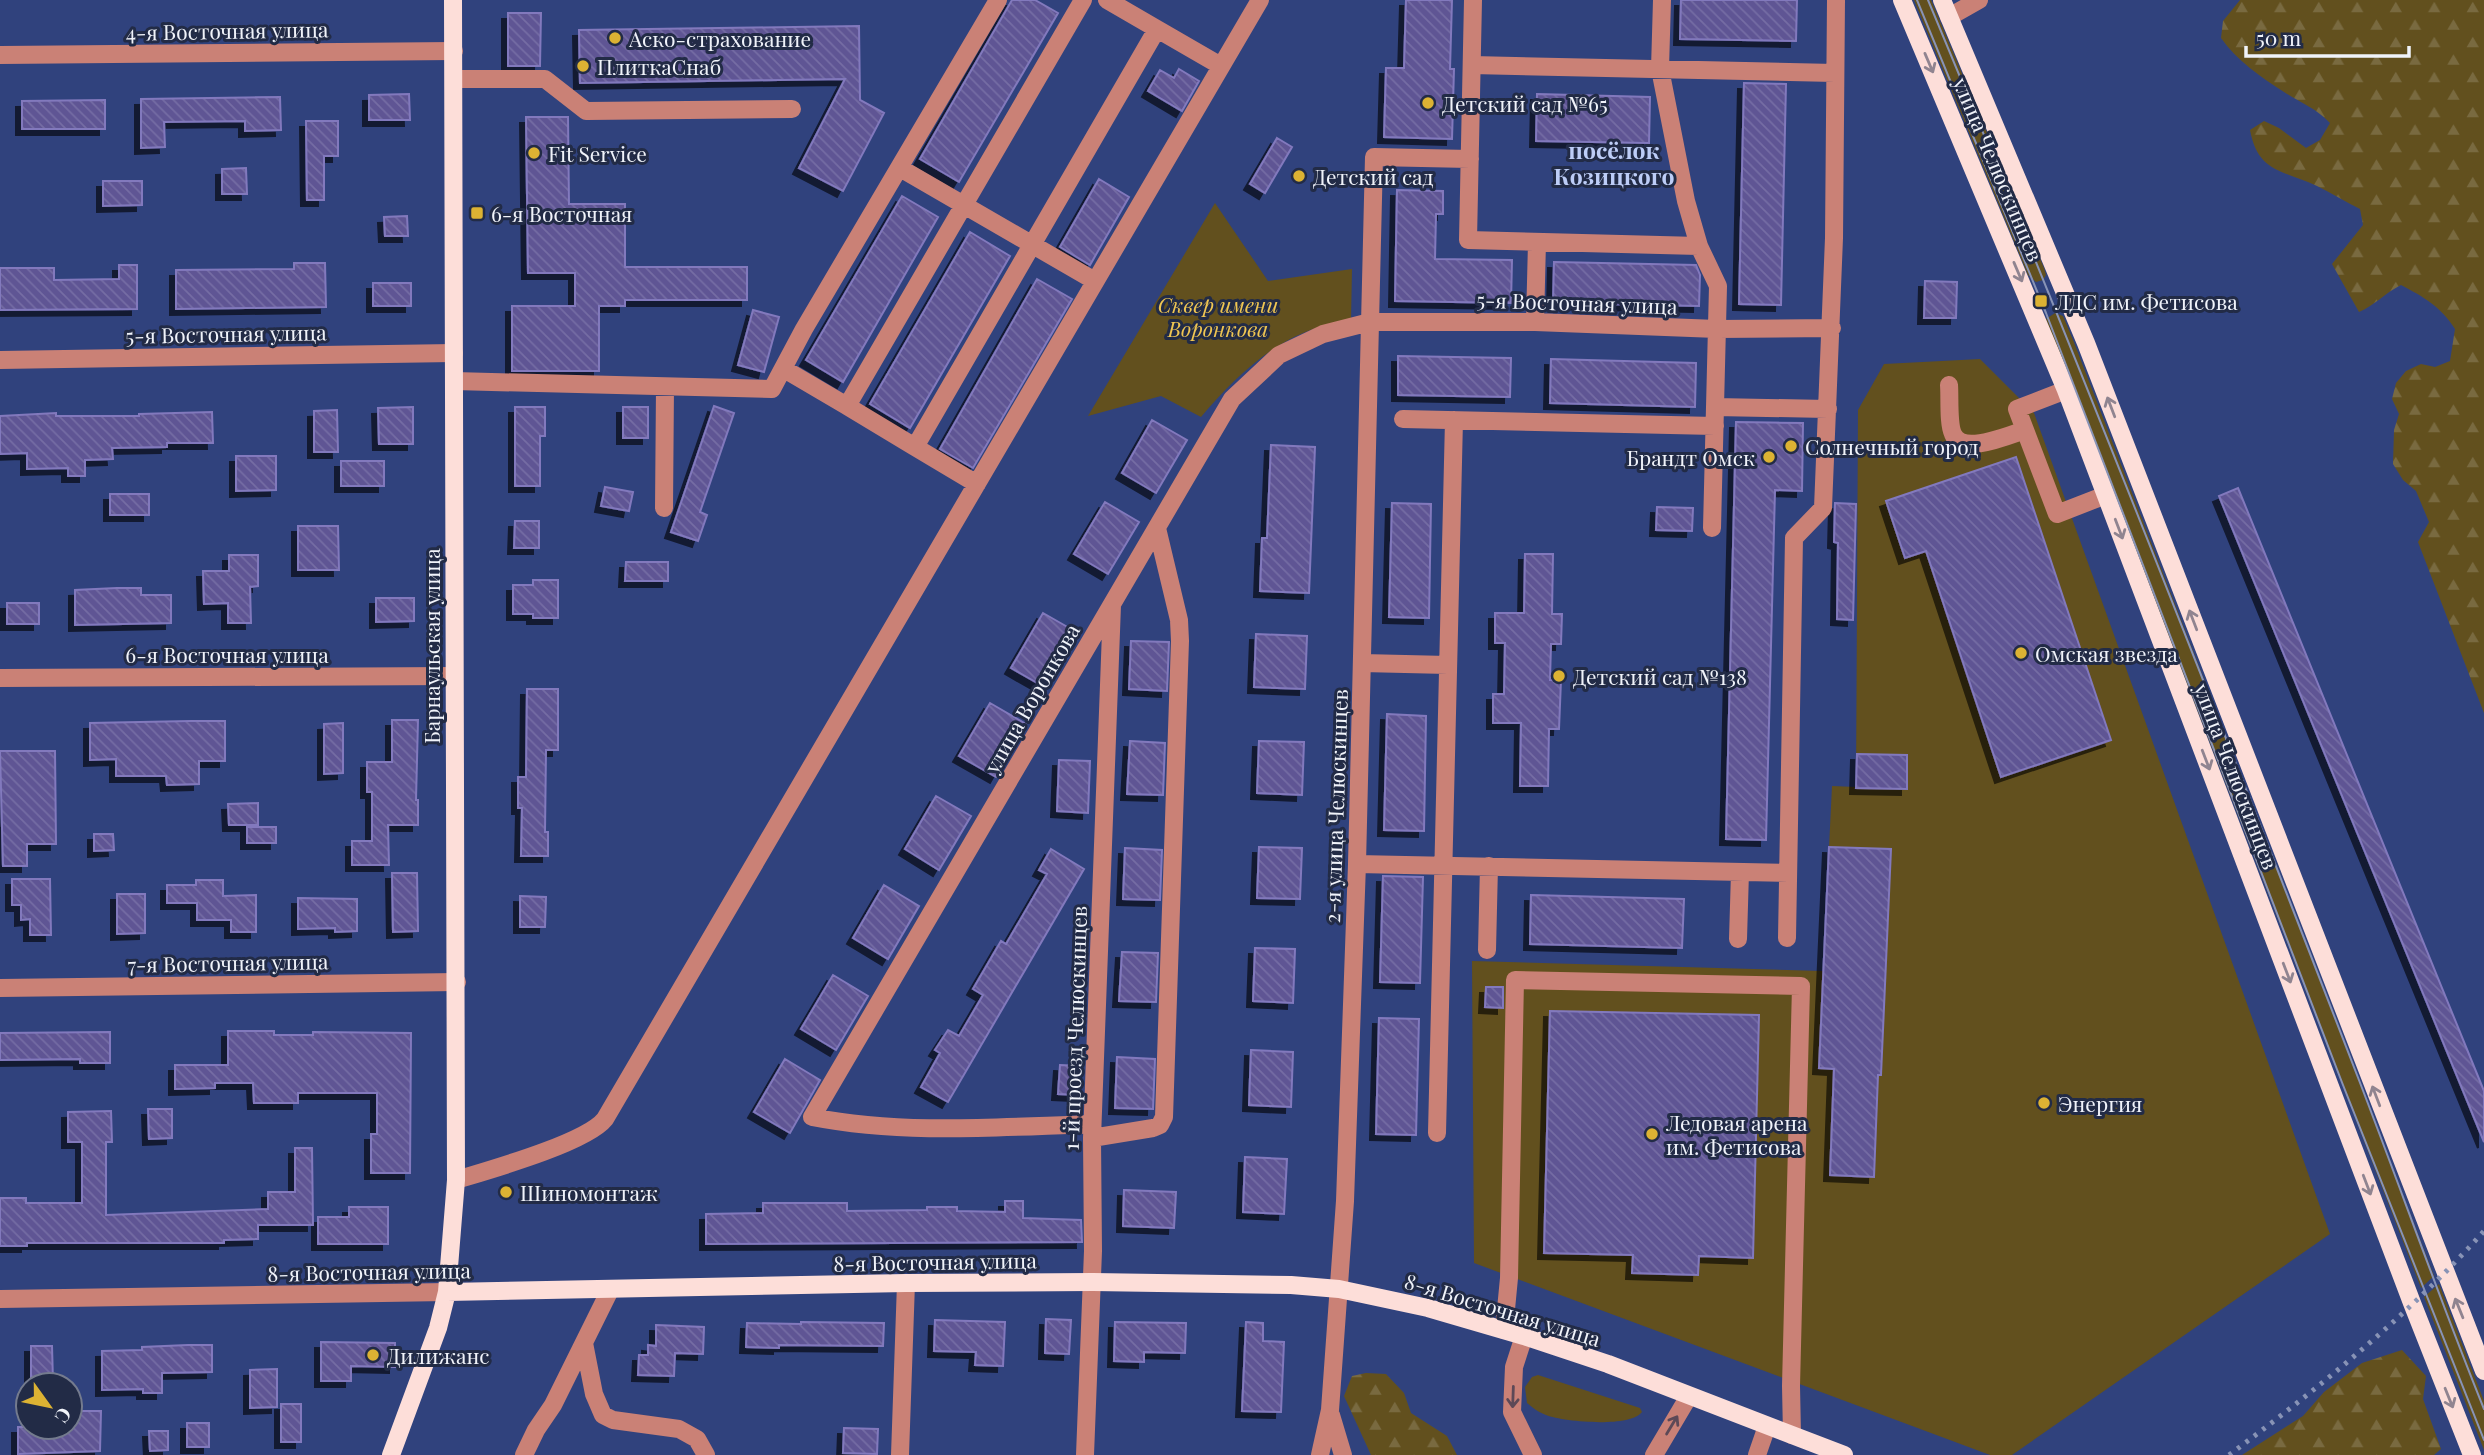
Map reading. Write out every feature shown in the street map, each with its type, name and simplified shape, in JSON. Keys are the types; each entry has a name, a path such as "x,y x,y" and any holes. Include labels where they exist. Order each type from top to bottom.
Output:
{"main road":[{"name":"Барнаульская улица","path":"390,1455 438,1328 447,1292 456,1180 453,0"},
{"name":"улица Челюскинцев","path":"1902,0 2066,390 2472,1455"},
{"name":"улица Челюскинцев","path":"1945,8 2086,343 2484,1371"},
{"name":"8-я Восточная улица","path":"447,1292 1093,1282 1291,1285 1339,1289 1428,1308 1524,1336 1844,1455"}],"street":[{"path":"454,381 772,389 804,329 998,0"},
{"path":"847,406 1083,0"},
{"path":"1107,0 1221,66"},
{"path":"456,1180 521,1160 592,1131 606,1119 1260,0"},
{"path":"1473,0 1468,240 1699,246"},
{"path":"1662,0 1660,69 1686,201 1699,246 1718,286 1712,528"},
{"path":"1787,938 1794,538 1824,508 1832,328 1836,0"},
{"path":"1945,8 1979,0"},
{"path":"915,447 1157,29"},
{"name":"4-я Восточная улица","path":"0,55 454,51"},
{"path":"1472,65 1835,73"},
{"path":"454,79 545,79 586,111 792,109"},
{"name":"2-я улица Челюскинцев","path":"1320,1455 1330,1410 1345,1201 1357,864 1374,157 1470,159"},
{"path":"900,167 1095,281"},
{"path":"1535,322 1537,242"},
{"name":"5-я Восточная улица","path":"1323,334 1370,322 1535,322 1717,329 1832,328"},
{"name":"улица Воронкова","path":"1092,1131 922,1129 854,1125 812,1117 1232,399 1279,355 1323,334"},
{"name":"5-я Восточная улица","path":"0,360 454,353"},
{"path":"784,369 977,484"},
{"path":"1949,385 1952,433 1957,440 1967,444 1981,444 2025,430"},
{"path":"664,508 665,387"},
{"path":"2066,390 2017,409 2057,514 2106,495"},
{"path":"1715,407 1828,409"},
{"path":"1403,419 1715,426"},
{"path":"1437,1133 1454,420"},
{"path":"1092,1131 1153,1128 1160,1125 1164,1116 1180,641 1179,620 1157,527"},
{"name":"1-й проезд Челюскинцев","path":"1085,1455 1093,1282 1092,1131 1112,603"},
{"path":"1362,663 1448,665"},
{"name":"6-я Восточная улица","path":"0,678 454,676"},
{"path":"1357,864 1788,873"},
{"path":"1486,950 1489,866"},
{"path":"1738,939 1740,872"},
{"path":"1504,1330 1509,1269 1515,980 1801,986 1792,1435"},
{"name":"7-я Восточная улица","path":"0,988 457,982"},
{"path":"900,1455 906,1283"},
{"path":"524,1455 536,1430 553,1405 610,1290"},
{"name":"8-я Восточная улица","path":"0,1299 447,1292"},
{"path":"1524,1336 1514,1367 1512,1412 1533,1455"},
{"path":"583,1343 594,1395 603,1415 613,1420 679,1429 697,1438 706,1455"},
{"path":"1654,1455 1689,1396"},
{"path":"1330,1410 1343,1455"},
{"path":"1757,1455 1767,1426"}],"green space":[{"path":"1914,0 1931,0 2044,268 2046,275 2043,280 2036,282 2028,275"},
{"path":"2240,0 2484,0 2484,713 2418,542 2429,522 2416,491 2403,480 2393,464 2394,430 2399,414 2392,399 2396,383 2406,371 2421,364 2435,367 2450,361 2455,329 2431,303 2401,285 2359,312 2332,264 2363,225 2360,209 2317,186 2274,168 2259,155 2250,130 2264,121 2279,128 2306,148 2320,140 2330,123 2250,68 2221,38 2223,21"},
{"name":"Сквер имени Воронкова","path":"1215,203 1268,281 1352,269 1351,321 1323,326 1301,334 1269,352 1226,389 1201,417 1161,396 1088,416"},
{"path":"2055,313 2063,316 2073,340 2434,1276 2421,1288 2046,319"},
{"path":"1980,359 2034,413 2330,1234 2012,1455 1990,1455 1474,1263 1472,961 1823,971 1832,786 1856,787 1858,410 1884,364"},
{"path":"2439,1284 2484,1401 2484,1450 2424,1297"},
{"path":"2402,1350 2426,1376 2423,1399 2441,1449 2434,1455 2242,1455 2303,1416 2324,1392 2362,1363"},
{"path":"1366,1373 1386,1374 1404,1393 1411,1413 1447,1436 1457,1455 1371,1455 1344,1396 1352,1376"},
{"path":"1538,1375 1640,1408 1642,1412 1635,1417 1611,1422 1567,1420 1546,1415 1527,1403 1525,1387 1532,1377"}],"building":[{"path":"1012,0 1035,0 1058,13 959,182 920,159"},
{"path":"1406,0 1452,0 1452,139 1384,137 1386,68 1404,68"},
{"path":"1681,0 1797,0 1796,41 1680,39"},
{"path":"508,13 541,13 540,66 508,66"},
{"path":"859,26 860,100 884,113 843,191 799,168 845,79 580,83 579,30"},
{"path":"1179,69 1199,81 1182,111 1148,91 1160,70 1174,78"},
{"path":"1744,83 1786,84 1781,305 1739,304"},
{"path":"409,94 410,120 369,120 369,95"},
{"path":"1537,94 1650,97 1649,143 1536,141"},
{"path":"280,97 281,130 245,131 245,121 164,122 165,147 141,148 141,99"},
{"path":"105,100 105,129 22,129 22,101"},
{"path":"526,117 568,117 569,204 625,204 625,267 747,267 747,300 625,300 625,306 599,306 599,371 512,371 512,306 575,306 575,273 528,273"},
{"path":"306,121 338,121 338,156 324,156 324,200 307,200"},
{"path":"1277,138 1292,147 1265,193 1250,184"},
{"path":"246,168 247,194 222,194 222,169"},
{"path":"1099,179 1129,197 1090,265 1060,247"},
{"path":"103,181 142,181 142,205 103,206"},
{"path":"1397,190 1443,191 1443,214 1436,214 1435,259 1512,260 1511,303 1395,301"},
{"path":"902,196 938,217 843,382 806,360"},
{"path":"407,216 408,236 385,236 384,217"},
{"path":"970,232 1010,256 910,428 870,404"},
{"path":"1554,262 1696,265 1700,275 1699,306 1553,303"},
{"path":"294,263 325,263 326,307 176,309 176,270 294,269"},
{"path":"119,265 137,265 137,309 0,310 0,268 54,268 54,280 119,279"},
{"path":"1037,279 1072,299 973,468 940,449"},
{"path":"1925,281 1957,282 1956,318 1924,318"},
{"path":"373,283 411,283 411,306 373,306"},
{"path":"753,310 779,317 764,372 738,365"},
{"path":"1398,356 1511,358 1510,397 1398,395"},
{"path":"1551,359 1696,363 1695,407 1550,403"},
{"path":"714,406 734,413 700,512 707,515 698,541 671,532"},
{"path":"413,407 413,444 379,444 378,408"},
{"path":"515,407 545,407 545,436 540,436 540,486 515,486"},
{"path":"623,407 648,407 648,438 623,438"},
{"path":"337,410 338,452 314,452 314,411"},
{"path":"212,412 213,443 167,443 167,447 112,448 113,459 85,460 85,476 68,476 68,468 27,469 27,453 0,454 0,416 56,413 56,416 139,416"},
{"path":"1152,420 1187,440 1156,493 1122,473"},
{"path":"1736,422 1803,423 1802,491 1775,490 1766,840 1726,839"},
{"path":"1271,445 1315,447 1309,593 1260,591 1262,538 1267,538"},
{"path":"236,456 276,456 276,490 236,491"},
{"name":"Омская звезда","path":"2016,457 2111,740 2001,777 1926,551 1905,558 1886,501"},
{"path":"341,461 384,461 384,486 341,486"},
{"path":"605,487 633,492 629,511 601,506"},
{"path":"2238,488 2484,1091 2484,1142 2219,496"},
{"path":"110,494 149,494 149,515 110,515"},
{"path":"1105,502 1139,522 1108,574 1074,554"},
{"path":"1392,503 1431,504 1429,618 1389,617"},
{"path":"1835,503 1856,504 1853,620 1837,619 1838,543 1834,542"},
{"path":"1657,507 1693,508 1692,531 1656,530"},
{"path":"515,521 539,521 539,548 514,548"},
{"path":"298,526 338,526 339,570 298,570"},
{"path":"1525,554 1553,554 1552,614 1562,614 1561,644 1551,644 1550,680 1561,680 1559,729 1549,729 1548,786 1520,786 1521,723 1493,723 1493,694 1504,694 1505,643 1495,643 1495,613 1524,613"},
{"path":"229,555 258,555 258,586 250,587 251,623 228,623 228,603 204,604 203,571 229,571"},
{"path":"626,562 668,562 668,581 625,581"},
{"path":"533,580 558,580 558,618 533,618 533,614 513,614 513,585 533,585"},
{"path":"141,588 141,595 171,595 171,623 75,625 75,590"},
{"path":"376,598 414,598 414,621 376,622"},
{"path":"7,603 39,603 39,624 7,624"},
{"path":"1043,613 1071,629 1039,684 1011,668"},
{"path":"1256,634 1307,636 1305,689 1254,687"},
{"path":"1131,641 1169,642 1167,691 1129,689"},
{"path":"527,689 558,689 558,750 546,750 545,832 548,832 548,856 521,856 522,808 518,808 518,777 526,777"},
{"path":"990,703 1026,724 996,777 959,756"},
{"path":"1387,714 1426,716 1424,831 1384,830"},
{"path":"392,720 418,720 418,825 388,825 389,865 352,865 352,841 372,841 372,792 367,792 367,762 392,762"},
{"path":"225,721 225,761 199,761 199,784 167,785 166,776 116,776 116,759 90,760 90,723"},
{"path":"343,723 343,773 324,774 324,724"},
{"path":"1130,741 1165,743 1163,795 1127,794"},
{"path":"1259,741 1304,742 1302,795 1257,793"},
{"path":"0,751 55,751 56,844 27,844 27,866 3,866"},
{"path":"1857,754 1907,755 1907,789 1856,788"},
{"path":"1059,760 1090,761 1088,813 1057,811"},
{"path":"936,796 971,816 939,870 905,849"},
{"path":"258,803 258,825 229,825 228,804"},
{"path":"247,827 276,827 276,843 247,843"},
{"path":"94,834 113,834 114,850 94,851"},
{"path":"1259,847 1302,848 1300,899 1257,898"},
{"path":"1829,847 1891,849 1874,1177 1830,1175 1834,1069 1819,1068"},
{"path":"1125,848 1162,850 1160,900 1123,899"},
{"path":"1051,849 1084,869 948,1102 921,1087 940,1053 935,1050 948,1030 959,1036 983,995 973,989 1001,941 1006,944 1047,874 1039,870"},
{"path":"392,873 417,873 418,931 393,932"},
{"path":"1383,876 1423,877 1420,983 1380,982"},
{"path":"12,879 50,879 51,935 30,935 30,919 21,920 21,905 12,905"},
{"path":"196,880 223,880 223,896 256,895 256,932 231,932 231,920 197,920 197,903 167,903 167,885 196,885"},
{"path":"884,885 919,906 888,959 853,938"},
{"path":"117,894 145,894 145,933 117,934"},
{"path":"1531,895 1684,899 1682,948 1530,944"},
{"path":"520,896 546,897 545,927 520,927"},
{"path":"298,898 357,899 357,931 335,932 335,928 298,929"},
{"path":"1255,948 1295,949 1293,1003 1253,1001"},
{"path":"1122,952 1158,953 1156,1002 1119,1001"},
{"path":"833,975 868,996 836,1050 801,1029"},
{"path":"1486,987 1503,987 1503,1008 1485,1007"},
{"name":"Ледовая арена им. Фетисова","path":"1550,1011 1759,1015 1753,1258 1699,1256 1698,1275 1632,1273 1633,1255 1544,1253"},
{"path":"1379,1018 1419,1019 1416,1135 1376,1134"},
{"path":"228,1031 274,1031 274,1035 313,1035 313,1032 411,1033 410,1173 371,1173 371,1134 377,1134 377,1093 298,1093 298,1103 254,1103 253,1083 215,1083 215,1088 175,1089 175,1065 228,1065"},
{"path":"110,1032 110,1063 80,1063 80,1059 0,1060 0,1033"},
{"path":"1251,1050 1293,1052 1291,1107 1249,1105"},
{"path":"1117,1057 1155,1059 1153,1109 1115,1108"},
{"path":"785,1059 820,1080 790,1133 754,1112"},
{"path":"1060,1065 1079,1066 1078,1095 1058,1094"},
{"path":"148,1109 172,1109 172,1138 149,1139"},
{"path":"111,1111 112,1142 106,1142 106,1215 268,1209 268,1192 295,1192 295,1148 312,1148 313,1225 258,1225 258,1239 224,1240 224,1243 27,1243 27,1246 0,1246 0,1198 26,1198 26,1203 82,1203 82,1142 68,1142 68,1112"},
{"path":"1245,1157 1287,1159 1284,1214 1243,1212"},
{"path":"1124,1190 1176,1192 1174,1228 1123,1226"},
{"path":"1005,1201 1023,1201 1023,1218 1081,1220 1082,1242 706,1244 706,1214 763,1213 763,1203 847,1203 847,1211 957,1207 957,1211 1005,1212"},
{"path":"349,1207 388,1207 388,1244 318,1244 318,1217 349,1217"},
{"path":"1046,1319 1071,1320 1069,1354 1045,1353"},
{"path":"935,1320 1005,1322 1003,1366 975,1365 976,1352 934,1351"},
{"path":"1115,1322 1186,1323 1185,1353 1144,1352 1144,1362 1114,1361"},
{"path":"1246,1322 1263,1323 1263,1341 1284,1342 1281,1412 1242,1411"},
{"path":"747,1323 884,1323 883,1346 746,1347"},
{"path":"656,1325 704,1327 703,1354 675,1353 674,1376 638,1375 639,1355 648,1355 648,1345 656,1346"},
{"path":"321,1342 395,1343 395,1367 351,1366 351,1381 321,1381"},
{"path":"212,1345 212,1372 162,1373 162,1393 143,1393 143,1389 102,1390 102,1351"},
{"path":"31,1346 52,1346 53,1371 31,1371"},
{"path":"277,1369 277,1407 250,1408 250,1370"},
{"path":"281,1404 301,1404 301,1442 281,1442"},
{"path":"84,1411 101,1411 100,1451 18,1454 18,1441 84,1441"},
{"path":"187,1423 209,1423 209,1447 187,1447"},
{"path":"844,1428 878,1429 877,1454 843,1453"},
{"path":"149,1431 168,1431 168,1450 150,1451"}],"tram line":[{"path":"1917,0 2046,313 2343,1085 2484,1440"},
{"path":"1928,0 2093,402 2357,1075 2484,1409"}],"railway":[{"path":"2229,1455 2296,1404 2394,1321 2484,1231"}],"place":[{"name":"Аско-страхование","path":"615,38"},
{"name":"ПлиткаСнаб","path":"583,66"},
{"name":"Детский сад №65","path":"1428,103"},
{"name":"Fit Service","path":"534,153"},
{"name":"Детский сад","path":"1299,176"},
{"name":"6-я Восточная","path":"477,213"},
{"name":"ЛДС им. Фетисова","path":"2041,301"},
{"name":"Солнечный город","path":"1791,446"},
{"name":"Брандт Омск","path":"1769,457"},
{"name":"Омская звезда","path":"2021,653"},
{"name":"Детский сад №138","path":"1559,676"},
{"name":"Энергия","path":"2044,1103"},
{"name":"Ледовая арена им. Фетисова","path":"1652,1134"},
{"name":"Шиномонтаж","path":"506,1192"},
{"name":"Дилижанс","path":"373,1355"}],"district":[{"name":"посёлок Козицкого","path":"1614,162"}]}
